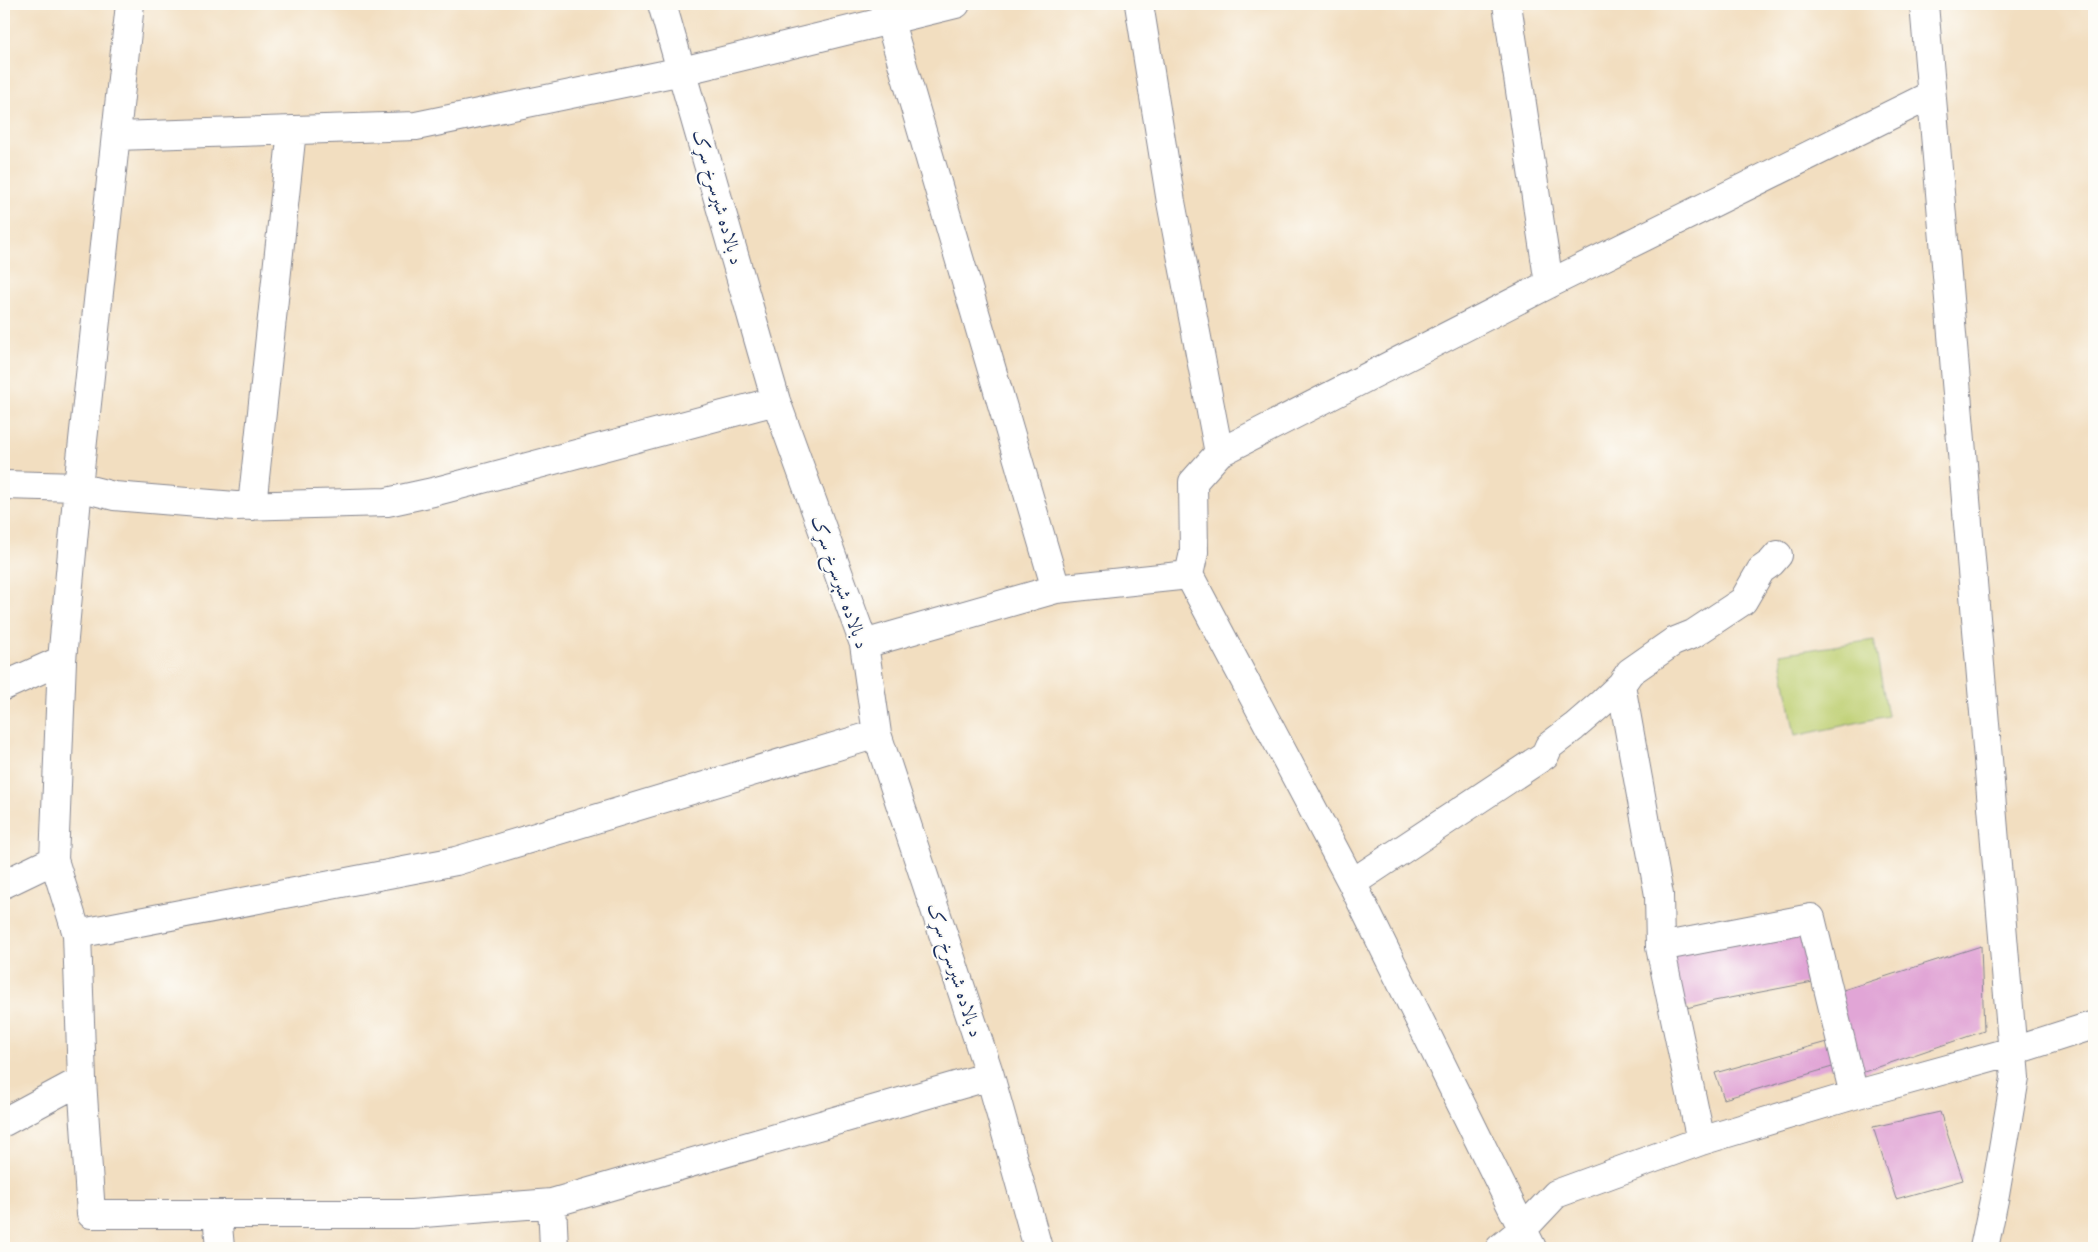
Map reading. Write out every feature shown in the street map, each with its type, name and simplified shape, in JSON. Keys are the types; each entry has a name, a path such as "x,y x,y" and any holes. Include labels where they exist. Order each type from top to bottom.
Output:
{"street":[{"path":"130,4 78,487 62,660 54,860 77,934 82,1080 91,1214 411,1214 552,1202 990,1076"},
{"name":"د بالاده شېرسرخ سړک","path":"662,4 776,401 864,644 877,734 990,1076 1038,1248"},
{"path":"117,136 416,126 682,70 886,13 956,4"},
{"path":"1140,4 1171,202 1219,453"},
{"path":"1507,4 1549,284"},
{"path":"1924,4 2015,1078 1984,1248"},
{"path":"886,13 1056,589"},
{"path":"1527,1239 1352,883 1188,575 1194,552 1194,482 1219,453 1549,284 1931,94"},
{"path":"252,506 292,130"},
{"path":"4,485 78,487 114,496 252,506 387,502 776,401"},
{"path":"1352,883 1546,755 1549,746 1574,727 1621,685 1630,672 1673,642 1693,634 1743,601 1761,570 1778,555"},
{"path":"864,644 1056,589 1188,575"},
{"path":"4,686 62,660"},
{"path":"1621,685 1660,895 1660,947 1702,1141"},
{"path":"77,934 456,861 877,734"},
{"path":"4,884 54,860"},
{"path":"1660,947 1811,918 1854,1095"},
{"path":"1500,1248 1527,1239 1556,1194 1702,1141 1854,1095 2013,1051 2094,1025"},
{"path":"4,1122 82,1080"},
{"path":"552,1202 554,1248"},
{"path":"217,1214 220,1248"}],"green space":[{"path":"1874,640 1888,716 1795,736 1780,654"}],"building":[{"path":"1810,930 1818,981 1714,1001 1679,1010 1666,955"},
{"path":"1981,946 1984,1031 1861,1073 1837,992"},
{"path":"1834,1040 1839,1065 1724,1099 1715,1073"},
{"path":"1940,1112 1963,1180 1896,1199 1873,1127"}]}
